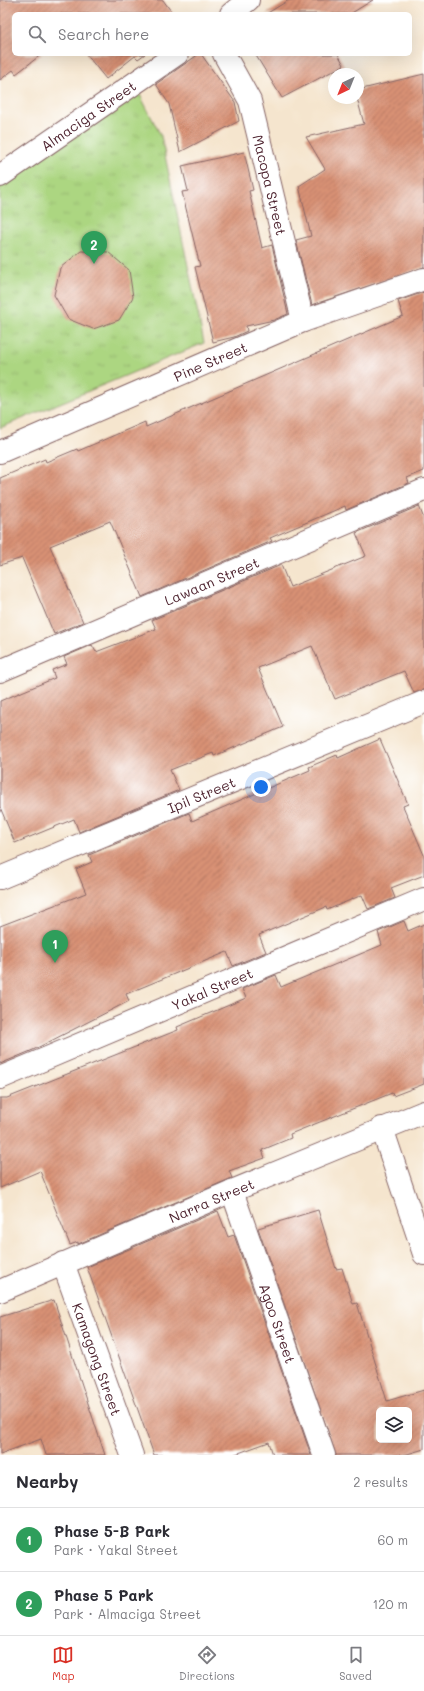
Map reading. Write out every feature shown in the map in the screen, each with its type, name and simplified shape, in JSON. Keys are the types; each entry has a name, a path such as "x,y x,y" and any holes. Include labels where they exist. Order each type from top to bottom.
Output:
{"street":[{"path":"233,12 248,0"},
{"name":"Almaciga Street","path":"0,176 173,56"},
{"name":"Macopa Street","path":"225,56 250,101 303,321"},
{"name":"Pine Street","path":"0,452 303,321 424,279"},
{"name":"Lawaan Street","path":"0,672 424,490"},
{"name":"Ipil Street","path":"0,878 424,702"},
{"name":"Yakal Street","path":"0,1078 424,899"},
{"name":"Narra Street","path":"0,1292 63,1263 232,1191 424,1112"},
{"path":"382,1128 424,1254"},
{"name":"Agoo Street","path":"232,1191 324,1455"},
{"name":"Kamagong Street","path":"63,1263 132,1455"}],"green space":[{"path":"137,89 161,136 204,343 0,428 0,185"}],"building":[{"path":"0,0 163,0 172,12 12,12 12,56 39,56 16,74 13,70 0,80"},
{"path":"289,0 373,0 353,12 269,12"},
{"path":"88,56 135,56 106,79"},
{"path":"135,56 142,56 138,59"},
{"path":"196,56 202,56 235,102 239,121 180,152 169,104 156,84"},
{"path":"256,56 339,56 344,65 338,68 328,68 328,74 282,98"},
{"path":"424,74 424,267 312,305 296,240 311,236 299,186 325,169 306,137 364,124 359,104 364,104 364,89"},
{"path":"244,152 253,190 249,191 262,248 272,245 288,314 274,320 246,326 247,331 234,337 213,342 195,267 200,266 182,192 188,191 182,166"},
{"path":"81,251 108,252 129,270 133,297 119,320 93,329 68,319 54,295 60,268"},
{"path":"424,292 424,471 407,478 409,483 346,510 345,506 270,538 272,541 142,597 110,521 50,546 83,622 54,634 22,558 0,565 0,478 45,459 46,462 77,449 78,451 145,422 146,427 403,316 398,301"},
{"path":"419,506 424,519 424,690 414,693 404,671 335,699 312,646 258,668 283,727 214,756 213,753 170,770 179,790 79,832 74,819 15,843 0,807 0,701 55,678 52,670 67,664 64,657 92,645 96,652 156,629 152,620 281,565 290,587 366,556 356,533"},
{"path":"380,739 408,804 403,806 424,855 424,875 391,888 395,898 368,909 362,895 327,910 326,907 259,935 266,952 233,966 227,952 126,994 129,1001 33,1050 0,1064 0,926 86,893 76,869 92,862 89,855 189,813 192,821 310,770 309,767 337,755 338,758"},
{"path":"404,921 408,931 424,924 424,1084 393,1096 392,1093 290,1134 291,1138 262,1150 265,1158 229,1171 232,1178 78,1244 78,1242 70,1245 40,1171 0,1188 0,1098 7,1098 178,1030 177,1027 246,998 242,989 276,975 281,987 382,945 378,932"},
{"path":"318,1210 336,1269 342,1268 353,1304 357,1303 387,1401 424,1390 424,1449 404,1455 336,1455 258,1228"},
{"path":"218,1211 228,1237 234,1235 311,1455 273,1455 269,1442 233,1455 154,1455 87,1267"},
{"path":"54,1300 105,1455 46,1455 41,1439 0,1454 0,1317"}],"place":[{"name":"Phase 5 Park","path":"94,264"},
{"name":"Phase 5-B Park","path":"55,963"}]}
